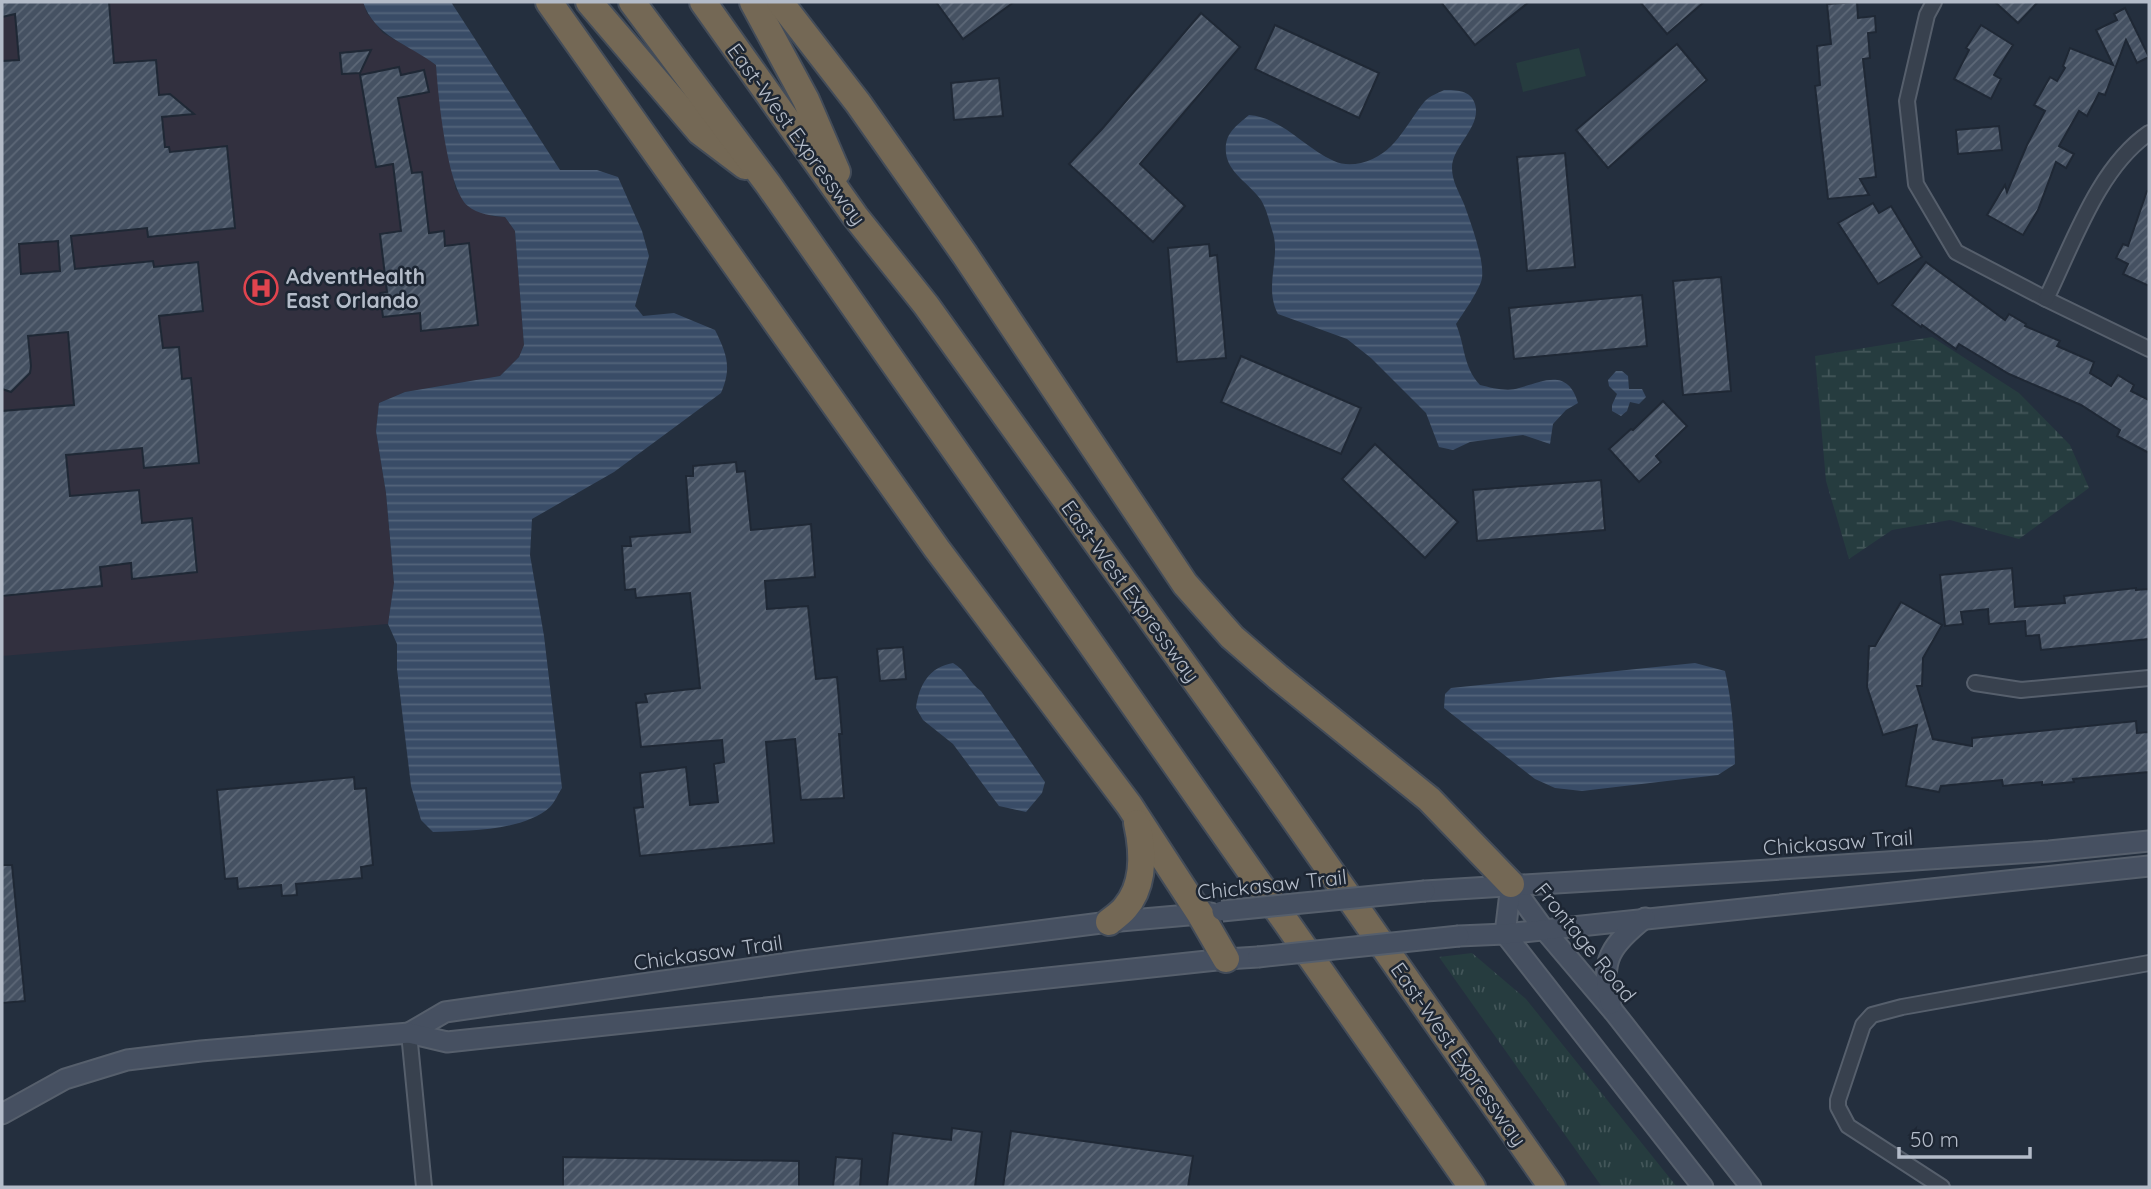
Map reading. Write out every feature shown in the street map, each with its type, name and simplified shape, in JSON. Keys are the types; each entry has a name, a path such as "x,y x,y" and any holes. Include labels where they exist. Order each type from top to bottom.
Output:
{"highway":[{"path":"549,2 937,549 1211,913 1226,959"},
{"path":"589,2 700,132 768,184"},
{"path":"632,2 768,184 1472,1187"},
{"name":"East-West Expressway","path":"703,2 855,216 926,305 1266,779 1552,1187"},
{"path":"753,2 806,100 855,216"},
{"path":"780,2 964,255 1185,584 1232,637 1429,799 1511,884"},
{"path":"1109,922 1126,907 1136,890 1140,873 1141,842 1135,814"}],"street":[{"path":"1931,8 1907,102 1916,184 1956,252 2149,349"},
{"path":"2046,299 2101,185 2136,142 2149,133"},
{"path":"1975,683 2021,690 2149,678"},
{"name":"Chickasaw Trail","path":"409,1033 445,1012 803,961 1109,922 1511,884 2049,851 2149,841"},
{"name":"Chickasaw Trail","path":"2,1114 65,1079 127,1060 201,1051 409,1033 447,1042 1226,959 1504,934 2149,866"},
{"name":"Frontage Road","path":"1511,884 1543,928 1614,1012 1751,1187"},
{"name":"Frontage Road","path":"1504,934 1511,884"},
{"path":"1614,1012 1605,985 1611,952 1620,938 1645,918"},
{"path":"1504,934 1703,1187"},
{"path":"1942,1187 1859,1134 1842,1119 1838,1100 1867,1019 1902,1007 2149,963"},
{"path":"409,1033 424,1187"}],"shaded area":[{"name":"AdventHealth East Orlando","path":"2,2 363,2 367,13 383,33 436,65 456,190 492,216 505,217 515,231 524,345 519,357 500,376 405,392 379,403 376,431 386,493 394,584 388,624 2,656"}],"green space":[{"path":"1579,48 1586,76 1523,92 1516,63"},
{"path":"1932,337 2019,393 2070,445 2089,488 2019,539 1950,520 1892,530 1849,559 1826,481 1815,356"},
{"path":"1472,953 1526,999 1677,1187 1602,1187 1439,957"}],"water":[{"path":"363,2 451,2 560,170 597,170 618,177 642,231 649,256 635,306 643,316 674,313 715,330 727,361 721,393 614,472 532,519 530,555 544,636 562,788 552,805 539,815 526,821 494,828 433,832 421,820 411,786 397,669 397,644 388,624 394,583 386,493 376,431 379,403 405,392 500,376 519,357 524,345 515,231 505,217 476,211 468,206 461,196 449,162 436,65 384,32 368,14"},
{"path":"1444,90 1467,93 1473,99 1476,112 1471,129 1453,160 1452,168 1454,182 1474,232 1482,265 1479,287 1456,324 1465,356 1470,371 1480,385 1510,390 1554,380 1568,385 1578,403 1566,410 1553,424 1550,444 1523,435 1470,442 1453,450 1439,447 1426,413 1371,358 1347,339 1278,314 1272,293 1275,240 1267,214 1261,200 1235,172 1228,160 1226,146 1229,136 1249,115 1261,117 1283,127 1334,161 1361,163 1373,159 1391,146 1425,101"},
{"path":"1616,371 1622,371 1628,376 1629,389 1642,389 1646,397 1639,404 1630,402 1627,411 1621,416 1612,411 1617,394 1609,386 1608,380"},
{"path":"953,663 981,691 1045,782 1042,793 1026,812 999,806 953,744 923,720 916,708 927,678 938,668"},
{"path":"1695,663 1725,671 1735,764 1718,775 1582,791 1555,788 1535,779 1444,708 1445,694 1451,688"}],"building":[{"path":"2,2 109,2 114,63 156,60 159,95 170,94 194,114 162,117 165,147 169,147 170,152 227,146 235,228 148,237 147,228 71,236 75,269 153,261 154,267 198,262 203,311 159,316 163,348 179,347 182,379 191,378 199,463 144,468 142,448 66,455 70,496 139,490 142,523 192,518 197,572 132,579 131,563 100,567 102,586 2,596 2,411 74,405 68,332 28,336 30,373 11,392 2,389 2,61 19,60 15,14 2,17","holes":["58,241 60,271 21,274 19,244"]},
{"path":"936,2 1014,2 963,39"},
{"path":"1441,2 1529,2 1475,45"},
{"path":"1640,2 1704,2 1667,34"},
{"path":"1857,2 1858,18 1875,16 1876,32 1868,33 1870,58 1863,59 1876,177 1860,179 1869,195 1828,199 1815,86 1820,85 1817,46 1831,44 1827,4"},
{"path":"1995,2 2038,2 2018,23"},
{"path":"2125,8 2149,57 2137,63 2126,40 2105,95 2099,93 2087,116 2079,111 2059,146 2074,154 2066,168 2056,162 2038,210 2023,235 1987,215 2005,185 2007,192 2045,111 2034,105 2050,77 2057,81 2065,68 2063,66 2070,48 2113,65 2096,30 2117,20 2114,14"},
{"path":"1201,13 1240,47 1140,164 1185,206 1153,242 1069,164"},
{"path":"1275,25 1379,73 1359,118 1255,69"},
{"path":"1981,25 2013,45 1994,75 2001,79 1991,99 1954,79 1969,50 1966,48"},
{"path":"1677,44 1707,80 1608,168 1576,130"},
{"path":"371,50 360,73 342,74 340,53"},
{"path":"399,67 401,75 424,70 429,92 398,98 412,173 422,172 429,233 444,231 445,246 469,243 478,325 421,331 420,313 383,317 380,293 387,292 380,234 401,231 393,164 376,167 360,75"},
{"path":"999,78 1003,116 954,120 951,83"},
{"path":"1999,126 2002,150 1958,154 1956,130"},
{"path":"1565,153 1575,267 1527,271 1517,157"},
{"path":"2147,191 2149,286 2123,274 2128,264 2116,258 2123,244 2128,246"},
{"path":"1873,203 1879,213 1891,206 1922,257 1878,284 1838,223"},
{"path":"1209,244 1210,256 1217,255 1226,358 1177,362 1168,248"},
{"path":"1926,262 2005,320 2009,314 2026,324 2025,326 2060,341 2057,346 2094,362 2090,373 2111,386 2118,375 2134,385 2131,391 2149,400 2149,453 2117,436 2120,430 2081,405 2009,374 1959,344 1956,349 1892,305"},
{"path":"1721,277 1731,391 1683,395 1673,281"},
{"path":"1642,295 1647,346 1514,359 1509,308"},
{"path":"1241,356 1361,408 1341,454 1221,402"},
{"path":"1663,401 1687,426 1656,456 1661,462 1639,482 1609,449"},
{"path":"1375,444 1458,522 1425,558 1342,479"},
{"path":"736,462 737,472 745,471 751,530 811,524 815,577 765,581 767,609 808,606 816,679 837,677 844,798 801,800 795,739 766,742 774,843 640,856 634,808 643,807 640,773 686,767 690,805 718,802 714,764 724,762 722,740 641,747 636,703 647,702 645,694 700,688 690,593 636,598 635,589 625,590 622,546 631,546 630,537 690,532 686,476 693,476 693,466"},
{"path":"1601,480 1605,530 1477,541 1473,490"},
{"path":"2012,568 2015,607 2065,603 2064,596 2149,589 2149,639 2041,650 2039,635 2026,636 2025,621 1989,624 1988,609 1961,612 1963,624 1945,626 1940,575"},
{"path":"1901,602 1942,625 1923,658 1922,686 1917,686 1933,739 1972,746 1972,738 2136,721 2137,733 2149,732 2149,772 2073,779 2074,782 2042,785 2042,782 2003,786 2002,780 1941,786 1939,792 1906,786 1917,725 1883,735 1867,687 1869,646 1875,646"},
{"path":"903,647 906,679 880,681 877,649"},
{"path":"354,777 355,789 366,788 373,865 361,867 362,878 296,884 297,895 282,896 281,885 238,889 237,878 225,879 217,790"},
{"path":"2,865 12,865 25,1001 2,1003"},
{"path":"952,1128 982,1132 975,1187 887,1187 893,1133 951,1140"},
{"path":"1011,1131 1193,1156 1188,1187 1003,1187"},
{"path":"563,1157 799,1161 799,1187 563,1187"},
{"path":"836,1157 862,1159 860,1187 833,1187"}],"place":[{"name":"AdventHealth East Orlando","path":"261,288"}]}
